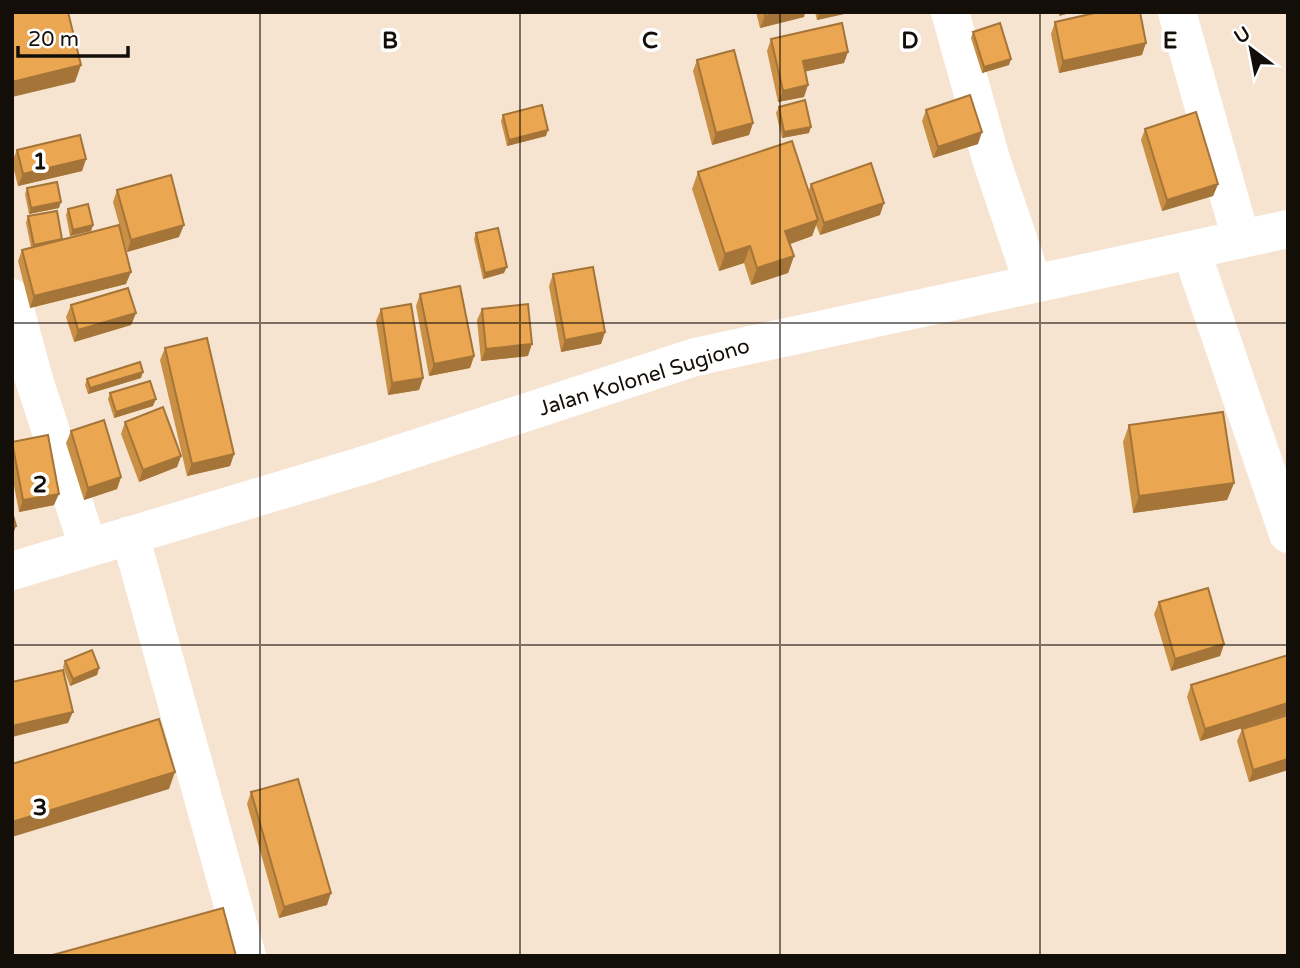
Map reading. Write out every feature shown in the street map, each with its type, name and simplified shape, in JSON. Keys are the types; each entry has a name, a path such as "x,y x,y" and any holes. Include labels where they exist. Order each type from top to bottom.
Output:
{"street":[{"path":"950,12 991,159 1033,283"},
{"path":"1177,12 1241,239"},
{"name":"Jalan Kolonel Sugiono","path":"12,571 381,460 695,357 1288,229"},
{"path":"1191,250 1288,534"},
{"path":"12,298 33,376 88,547"},
{"path":"130,535 247,956"}],"building":[{"path":"12,12 68,12 81,65 12,82"},
{"path":"764,12 780,12 765,16"},
{"path":"1099,12 1140,12 1146,43 1063,61 1055,22"},
{"path":"842,23 848,52 803,61 808,85 783,91 771,39"},
{"path":"1000,23 1011,59 984,67 973,32"},
{"path":"734,50 753,123 716,133 697,60"},
{"path":"970,95 982,132 938,147 926,110"},
{"path":"805,100 811,127 784,132 779,107"},
{"path":"542,105 548,130 509,140 503,115"},
{"path":"1196,112 1218,184 1167,200 1145,129"},
{"path":"80,135 86,159 23,174 17,150"},
{"path":"792,141 818,220 785,231 794,256 757,268 750,246 725,254 698,172"},
{"path":"871,163 884,203 824,223 811,184"},
{"path":"171,175 184,225 131,240 117,190"},
{"path":"57,182 61,202 31,208 27,188"},
{"path":"88,204 93,225 73,230 68,209"},
{"path":"57,211 62,239 34,245 28,216"},
{"path":"119,225 131,272 34,296 22,250"},
{"path":"498,228 507,267 485,273 476,233"},
{"path":"593,267 605,332 565,340 553,274"},
{"path":"460,286 474,356 434,364 420,294"},
{"path":"128,288 136,313 78,330 71,305"},
{"path":"411,304 423,378 392,383 381,309"},
{"path":"528,304 532,344 486,349 482,309"},
{"path":"207,338 234,454 192,464 165,348"},
{"path":"140,362 143,372 90,388 87,379"},
{"path":"150,381 156,399 116,412 110,393"},
{"path":"163,407 181,456 143,470 125,422"},
{"path":"1223,412 1234,483 1139,496 1129,425"},
{"path":"104,420 121,477 88,488 71,431"},
{"path":"48,435 59,494 23,500 12,442"},
{"path":"1208,588 1224,644 1175,659 1159,602"},
{"path":"92,650 99,668 73,679 65,661"},
{"path":"1288,655 1288,703 1205,729 1191,685"},
{"path":"63,670 73,712 12,726 12,682"},
{"path":"1288,715 1288,759 1253,770 1242,729"},
{"path":"159,719 175,772 12,822 12,764"},
{"path":"298,779 331,893 284,907 251,792"},
{"path":"223,908 236,956 49,956"}]}
